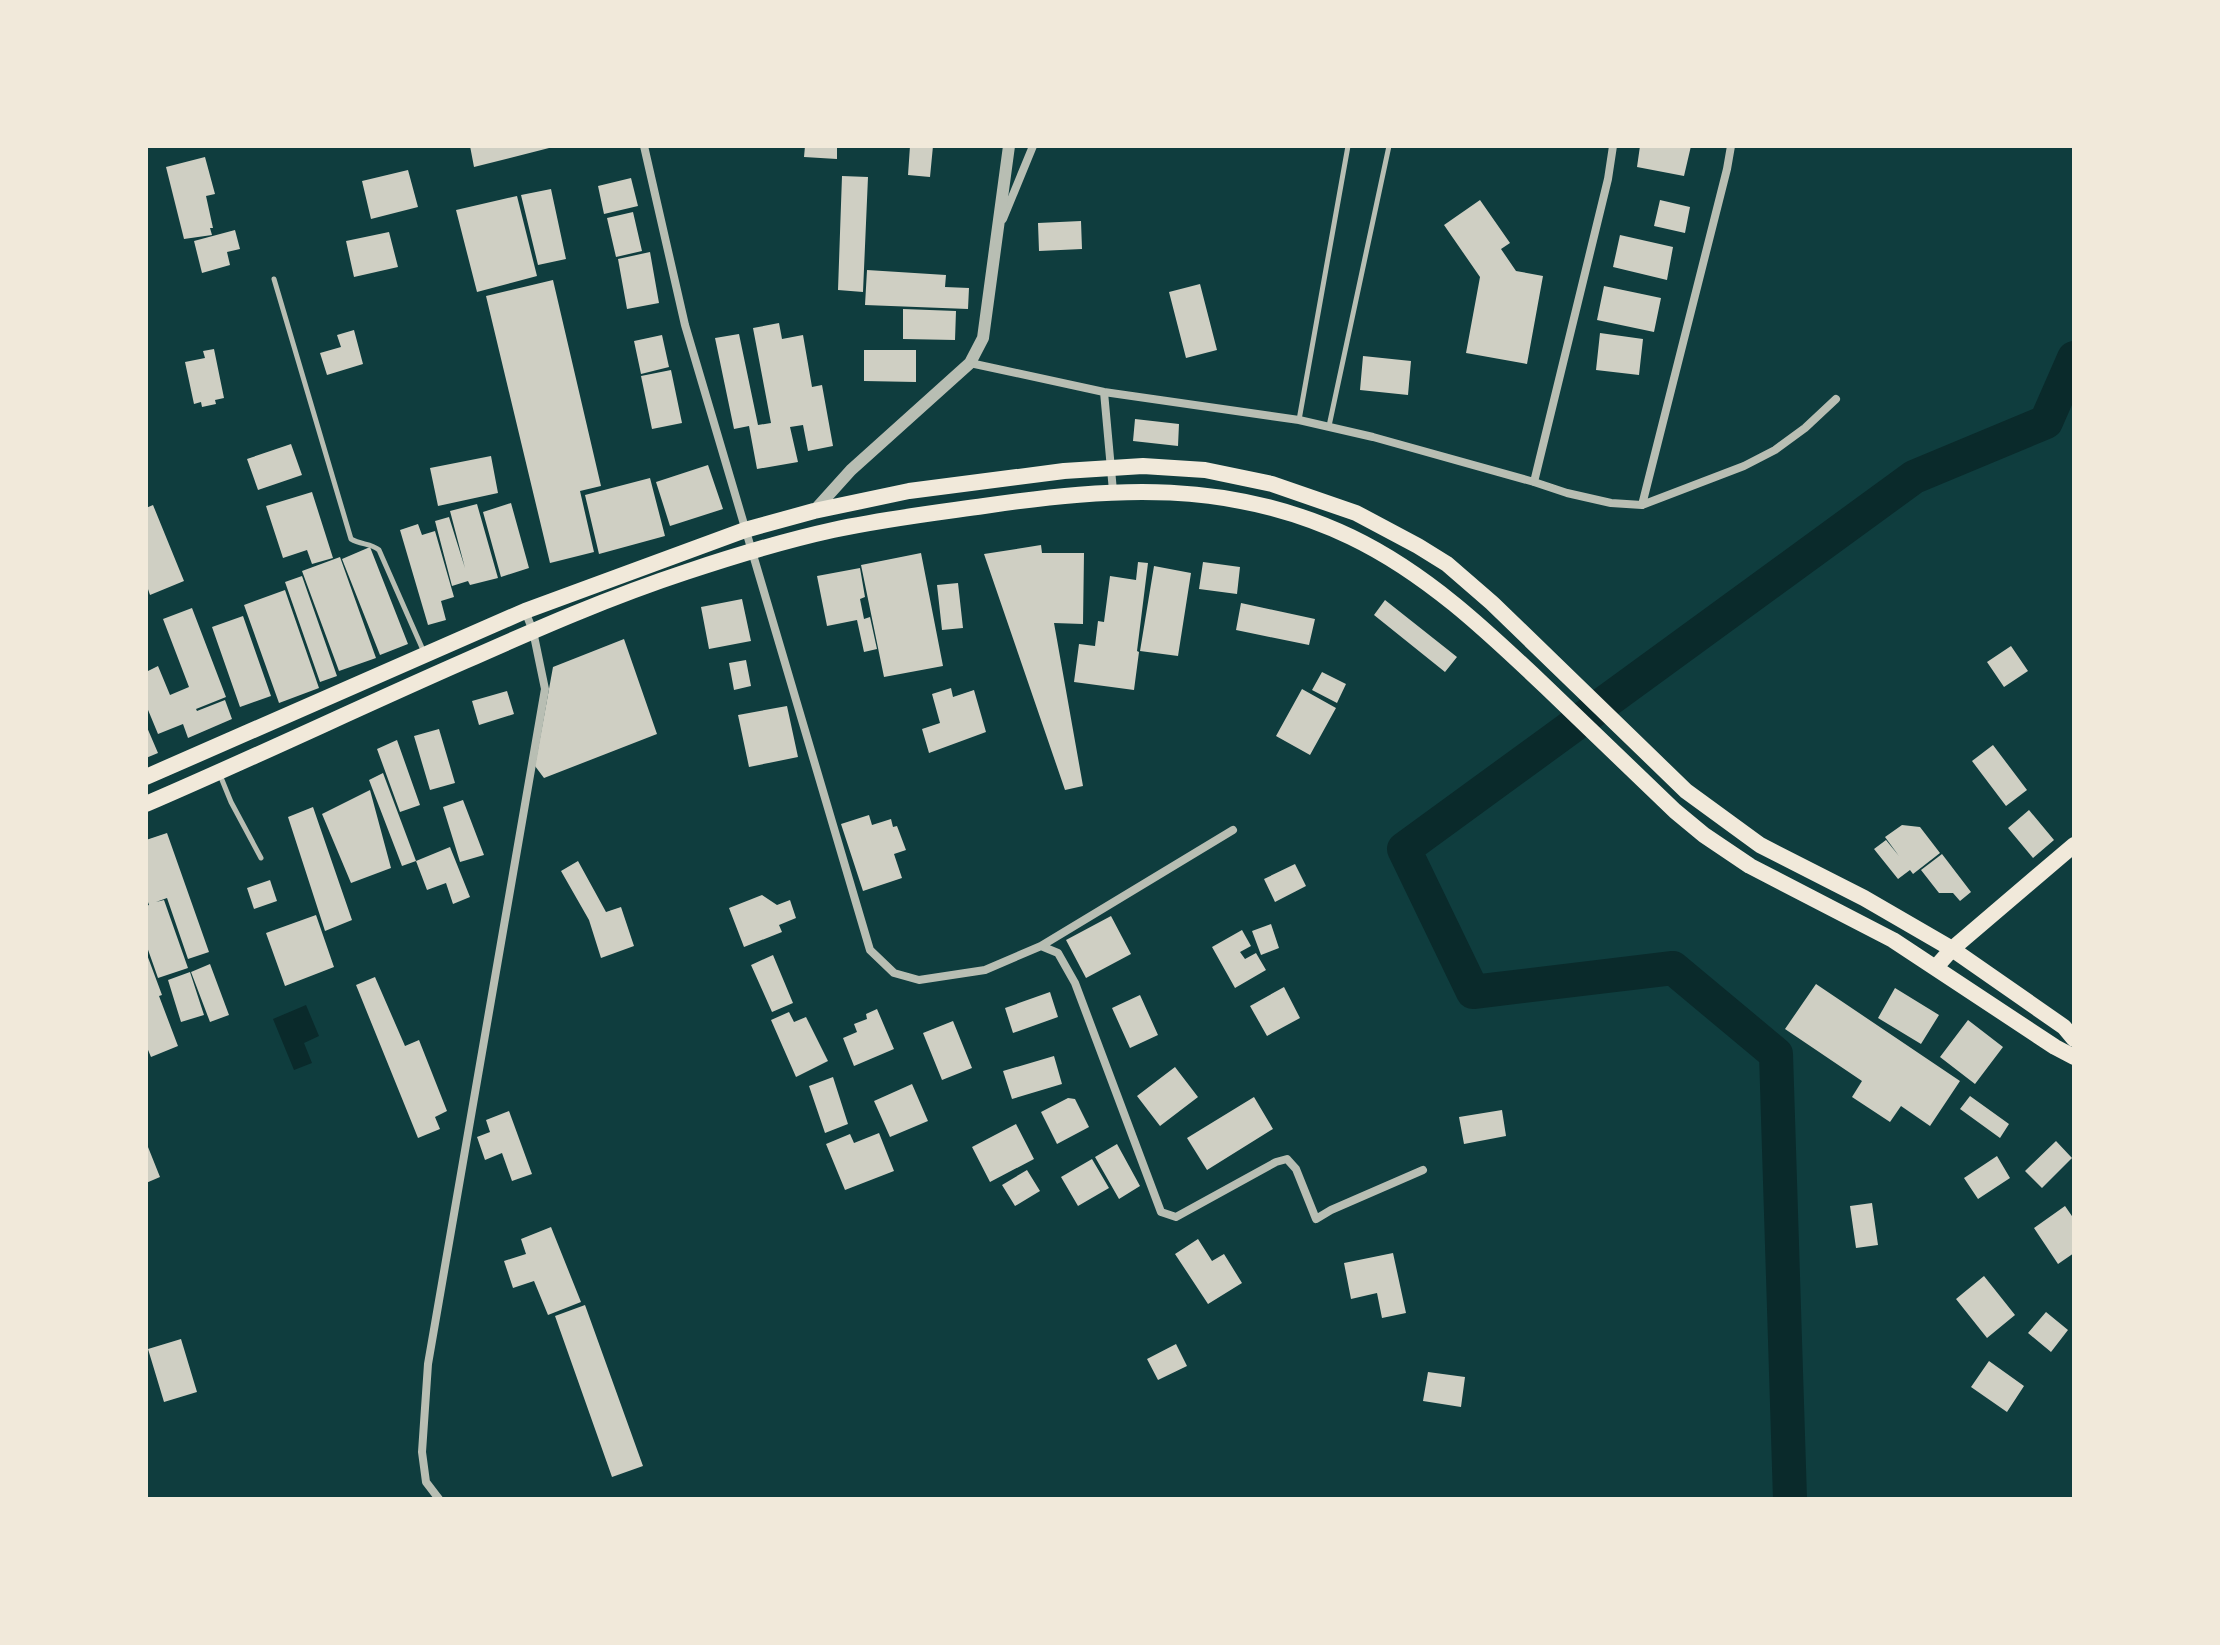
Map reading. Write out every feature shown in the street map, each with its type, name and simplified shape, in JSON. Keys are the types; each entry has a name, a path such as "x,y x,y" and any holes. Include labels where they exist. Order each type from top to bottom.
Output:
{"highway":[{"path":"152,774 525,611 745,530 814,511 909,491 1021,476 1111,467 1205,470 1272,484 1356,513 1447,564 1481,592 1686,791 1760,845 1864,898 1952,949 2064,1027 2074,1039"},
{"path":"146,804 533,631 648,585 751,552 836,529 1026,500 1113,491 1168,491 1234,499 1321,524 1401,564 1465,612 1704,835 1750,866 1893,940 2074,1057"},
{"path":"1936,967 1952,949 2074,845"}],"street":[{"path":"644,146 685,325 870,950 894,973 919,980 985,970 1041,946 1233,830"},
{"path":"814,511 851,470 970,363 983,338 1009,146"},
{"path":"998,230 1033,146"},
{"path":"1534,482 1608,179 1613,146"},
{"path":"1642,505 1731,146"},
{"path":"970,363 1104,392 1329,426 1567,493 1611,503 1642,505 1677,494 1775,450 1836,399"},
{"path":"1104,392 1113,491"},
{"path":"439,1499 426,1482 422,1452 428,1364 545,689 533,631 525,611"},
{"path":"152,774 169,794"},
{"path":"1041,946 1058,953 1075,983 1161,1212 1176,1217 1276,1162 1287,1159 1296,1169 1316,1219 1423,1170"}],"lane":[{"path":"1299,420 1348,146"},
{"path":"1329,426 1389,146"},
{"path":"274,279 351,539 359,544 373,545 379,550 426,656"},
{"path":"218,771 261,858"}],"water":[{"path":"306,1005 319,1036 304,1043 312,1063 294,1070 273,1019"}],"building":[{"path":"470,146 553,146 553,147 474,167"},
{"path":"805,146 837,146 837,159 804,157"},
{"path":"910,146 933,146 930,177 908,175"},
{"path":"1640,146 1691,146 1684,176 1637,167"},
{"path":"205,157 215,194 206,196 212,235 184,239 166,167"},
{"path":"408,170 418,207 371,219 362,181"},
{"path":"842,176 868,177 863,292 838,290"},
{"path":"631,178 638,206 604,214 598,186"},
{"path":"551,189 566,259 538,265 521,195"},
{"path":"517,196 537,276 477,292 456,210"},
{"path":"1480,200 1510,243 1501,249 1516,271 1543,276 1527,364 1466,353 1480,277 1444,225"},
{"path":"1660,200 1690,207 1685,233 1654,226"},
{"path":"633,212 642,251 616,257 607,218"},
{"path":"1081,221 1082,249 1039,251 1038,223"},
{"path":"235,230 240,249 227,252 230,265 202,273 194,241"},
{"path":"389,232 398,267 354,277 346,241"},
{"path":"1620,235 1673,247 1667,280 1613,267"},
{"path":"650,252 659,303 627,309 618,259"},
{"path":"867,270 946,275 945,287 969,288 968,309 865,305"},
{"path":"553,280 601,486 580,491 594,552 550,563 486,296"},
{"path":"1200,284 1217,350 1186,358 1169,292"},
{"path":"1604,286 1661,298 1654,332 1597,320"},
{"path":"903,309 956,311 955,340 903,339"},
{"path":"779,323 782,339 803,335 812,387 822,385 833,446 808,451 803,425 790,427 798,462 757,469 749,426 734,429 715,338 739,334 758,425 771,423 753,328"},
{"path":"354,330 363,364 327,375 320,353 341,347 337,335"},
{"path":"1600,333 1643,339 1639,375 1596,370"},
{"path":"662,335 669,367 641,374 634,341"},
{"path":"214,349 224,398 215,400 216,404 202,407 201,402 194,404 185,362 205,358 203,351"},
{"path":"864,350 916,350 916,382 864,381"},
{"path":"1363,356 1411,361 1408,395 1360,390"},
{"path":"671,370 682,423 652,429 641,376"},
{"path":"1135,419 1179,424 1178,446 1133,441"},
{"path":"291,444 302,475 258,490 247,459"},
{"path":"491,456 498,493 438,506 430,468"},
{"path":"708,465 723,509 670,526 656,482"},
{"path":"650,478 665,536 599,554 585,495"},
{"path":"312,492 333,558 312,564 307,550 283,558 266,506"},
{"path":"511,503 529,568 501,577 483,512"},
{"path":"477,504 498,578 452,586 435,521 449,517 465,568 450,511"},
{"path":"153,505 184,581 150,595 146,583 146,508"},
{"path":"418,524 422,535 435,531 454,597 441,601 446,620 428,625 400,530"},
{"path":"1041,545 1042,553 1084,553 1083,624 1054,623 1083,786 1065,790 984,554"},
{"path":"370,547 408,644 380,655 342,559"},
{"path":"921,553 943,666 884,677 861,565"},
{"path":"340,557 376,658 339,671 302,571"},
{"path":"1138,562 1148,563 1134,690 1074,682 1079,644 1095,646 1098,621 1104,622 1110,576 1136,580"},
{"path":"1203,562 1240,567 1237,594 1199,589"},
{"path":"1154,566 1191,573 1178,656 1140,651"},
{"path":"860,568 865,597 860,599 864,619 870,617 877,649 864,652 857,620 827,626 817,576"},
{"path":"302,576 337,676 320,682 285,582"},
{"path":"958,583 963,628 942,630 937,585"},
{"path":"285,590 319,688 279,703 244,605"},
{"path":"742,599 751,641 709,649 701,607"},
{"path":"1385,600 1457,657 1445,672 1374,615"},
{"path":"1241,603 1315,619 1309,645 1236,630"},
{"path":"192,608 226,697 196,709 225,700 232,719 188,738 183,724 158,734 146,705 146,672 158,666 170,695 189,687 163,619"},
{"path":"243,616 271,696 240,707 212,627"},
{"path":"624,639 657,734 544,778 535,766 553,667"},
{"path":"2011,646 2028,671 2004,687 1987,662"},
{"path":"746,660 751,686 734,690 729,663"},
{"path":"1322,672 1346,684 1337,703 1312,690"},
{"path":"951,688 953,697 974,690 986,732 929,753 922,729 940,723 932,694"},
{"path":"1302,689 1336,708 1310,755 1276,736"},
{"path":"507,691 514,714 479,725 472,701"},
{"path":"787,706 798,757 749,767 738,715"},
{"path":"146,725 158,753 146,758"},
{"path":"439,729 455,783 430,790 414,736"},
{"path":"397,740 420,805 400,812 377,749"},
{"path":"1993,745 2027,790 2006,806 1972,761"},
{"path":"383,773 416,861 402,866 369,780"},
{"path":"370,790 391,868 351,883 322,814"},
{"path":"463,800 484,855 460,862 443,807"},
{"path":"313,807 352,920 325,931 288,817"},
{"path":"2029,810 2054,840 2033,858 2008,828"},
{"path":"869,815 872,825 891,819 906,850 894,854 902,878 863,891 841,824"},
{"path":"1902,825 1920,827 1940,853 1913,874 1910,870 1898,879 1874,849 1886,840 1899,856 1885,837"},
{"path":"167,833 209,952 188,959 167,898 156,902 164,900 188,968 158,978 146,944 146,906 149,905 146,896 146,840"},
{"path":"450,847 470,897 453,904 446,883 427,890 416,861"},
{"path":"1942,854 1971,892 1960,901 1953,893 1939,893 1921,870"},
{"path":"578,861 606,912 621,907 634,946 601,958 589,920 561,871"},
{"path":"1295,864 1306,886 1275,902 1264,879"},
{"path":"270,880 277,901 254,909 247,888"},
{"path":"762,895 777,905 790,900 796,918 779,925 782,932 744,947 729,908"},
{"path":"316,915 334,967 285,986 266,933"},
{"path":"1111,916 1131,954 1086,978 1066,940"},
{"path":"1271,924 1279,948 1261,955 1252,931"},
{"path":"1242,930 1251,946 1240,952 1245,959 1256,953 1266,970 1235,988 1212,947"},
{"path":"146,952 178,1046 151,1057 146,1045"},
{"path":"773,955 793,1003 772,1012 751,965"},
{"path":"210,964 229,1015 210,1022 191,972"},
{"path":"190,972 204,1015 181,1022 168,980"},
{"path":"375,977 405,1046 419,1040 447,1111 435,1117 440,1129 418,1138 356,985"},
{"path":"1816,984 1960,1081 1930,1126 1901,1106 1890,1122 1852,1097 1862,1081 1785,1029"},
{"path":"1284,987 1300,1018 1267,1036 1250,1006"},
{"path":"1895,988 1939,1015 1921,1044 1878,1018"},
{"path":"1050,992 1058,1017 1013,1033 1005,1008"},
{"path":"1140,995 1158,1035 1130,1048 1112,1008"},
{"path":"877,1009 894,1049 854,1066 843,1038 857,1032 854,1024 867,1019 866,1014"},
{"path":"789,1012 794,1022 806,1017 828,1061 796,1077 771,1020"},
{"path":"1968,1020 2003,1047 1975,1084 1940,1057"},
{"path":"953,1021 972,1068 942,1080 923,1033"},
{"path":"1054,1056 1062,1084 1012,1099 1003,1071"},
{"path":"1175,1067 1198,1097 1160,1126 1137,1096"},
{"path":"833,1077 848,1124 825,1133 809,1086"},
{"path":"912,1084 928,1121 890,1137 874,1101"},
{"path":"1970,1096 2009,1124 2000,1138 1960,1109"},
{"path":"1254,1097 1273,1129 1207,1170 1187,1138"},
{"path":"1068,1098 1075,1099 1089,1127 1057,1144 1041,1112"},
{"path":"1502,1110 1506,1136 1464,1144 1459,1117"},
{"path":"509,1111 532,1174 512,1181 502,1153 485,1160 477,1137 490,1132 486,1120"},
{"path":"1016,1124 1034,1159 990,1182 972,1147"},
{"path":"879,1133 894,1171 845,1190 826,1144 850,1134 854,1143"},
{"path":"2056,1141 2072,1158 2042,1188 2025,1171"},
{"path":"146,1142 160,1177 146,1183"},
{"path":"1117,1144 1140,1186 1119,1199 1095,1157"},
{"path":"1997,1156 2010,1178 1978,1199 1964,1178"},
{"path":"1092,1159 1109,1188 1078,1206 1061,1177"},
{"path":"1027,1170 1040,1191 1015,1206 1002,1185"},
{"path":"1872,1203 1878,1245 1856,1248 1850,1206"},
{"path":"2065,1206 2074,1219 2074,1253 2058,1264 2034,1228"},
{"path":"551,1227 581,1302 548,1315 534,1281 513,1288 504,1261 526,1254 521,1239"},
{"path":"1198,1239 1212,1261 1224,1254 1242,1283 1208,1304 1175,1254"},
{"path":"1393,1253 1406,1313 1382,1318 1377,1293 1351,1299 1344,1263"},
{"path":"1984,1276 2015,1315 1987,1338 1956,1299"},
{"path":"585,1305 643,1466 612,1477 555,1316"},
{"path":"2046,1312 2068,1330 2051,1352 2028,1333"},
{"path":"181,1339 197,1392 164,1402 148,1349"},
{"path":"1176,1344 1187,1366 1158,1380 1147,1359"},
{"path":"1989,1361 2024,1386 2007,1412 1971,1387"},
{"path":"1428,1372 1465,1377 1461,1407 1423,1401"}],"waterway":[{"path":"1790,1499 1776,1054 1673,968 1473,992 1404,849 1914,477 2046,422 2074,358"}]}
